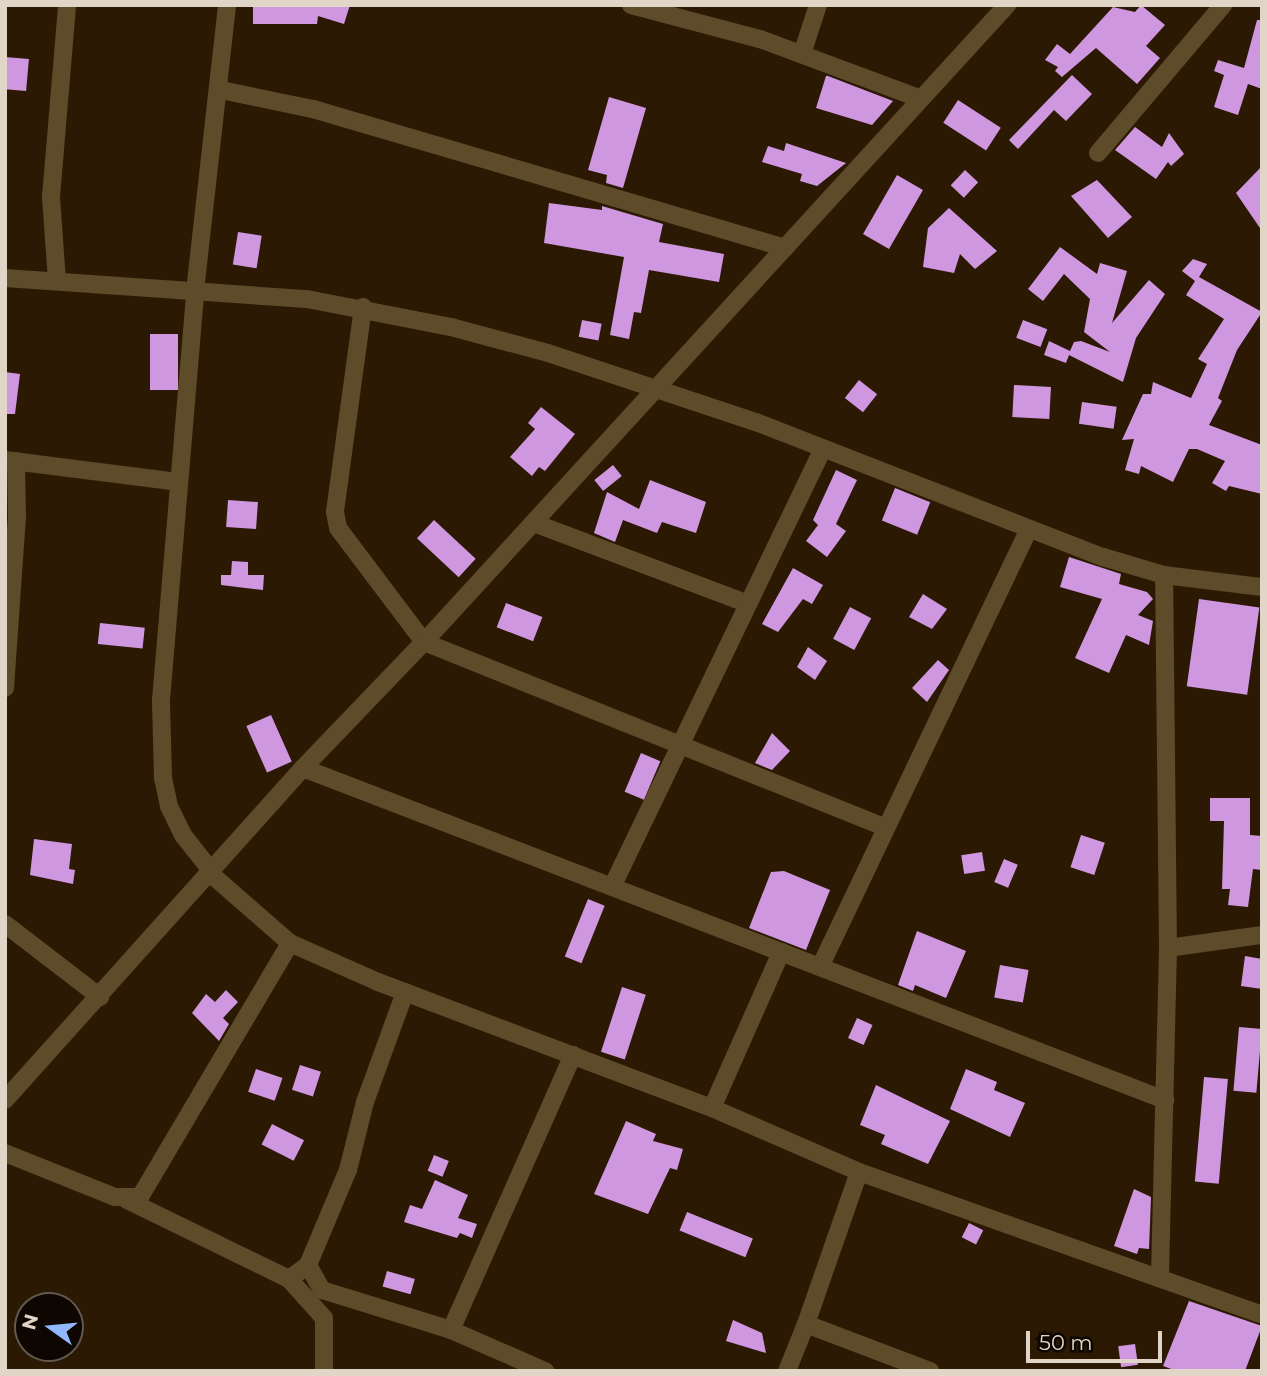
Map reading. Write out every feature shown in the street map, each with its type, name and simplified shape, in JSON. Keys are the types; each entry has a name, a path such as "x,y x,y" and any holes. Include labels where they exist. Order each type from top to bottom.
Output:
{"street":[{"path":"57,281 51,197 67,5"},
{"path":"228,5 221,90 195,291 161,700 163,778 169,806 183,835 212,874 290,943 405,992 712,1108 859,1172 1160,1276 1262,1315"},
{"path":"631,5 802,54 922,99"},
{"path":"802,54 818,5"},
{"path":"5,1100 212,874 303,768 534,523 1007,5"},
{"path":"1098,153 1223,5"},
{"path":"221,90 313,110 785,248"},
{"path":"5,278 363,306 548,353 657,388 823,449 1028,530 1164,575 1262,587"},
{"path":"363,306 335,512 338,528 424,642 886,828"},
{"path":"612,887 823,449"},
{"path":"5,688 17,518 10,460 178,482"},
{"path":"534,523 748,604"},
{"path":"820,967 1028,530"},
{"path":"1160,1276 1168,948 1164,575"},
{"path":"303,768 1165,1100"},
{"path":"5,924 100,997"},
{"path":"1168,948 1262,935"},
{"path":"127,1200 140,1197 149,1187 290,943"},
{"path":"712,1108 781,952"},
{"path":"289,1279 308,1265 348,1170 365,1102 405,992"},
{"path":"451,1331 573,1055"},
{"path":"5,1153 127,1200 289,1279 324,1318 324,1371"},
{"path":"787,1371 859,1172"},
{"path":"308,1265 323,1290 451,1331 545,1371"},
{"path":"806,1324 930,1371"}],"building":[{"path":"253,5 350,5 344,24 318,16 317,24 253,24"},
{"path":"1141,5 1165,25 1146,46 1160,58 1137,84 1096,48 1062,77 1055,71 1058,67 1045,60 1057,44 1070,54 1113,7 1135,12"},
{"path":"1257,20 1262,20 1262,89 1248,84 1238,115 1214,107 1224,75 1214,71 1218,60 1244,68"},
{"path":"5,57 29,59 26,91 5,89"},
{"path":"1072,75 1092,94 1066,121 1054,110 1018,149 1009,140"},
{"path":"826,76 893,101 872,125 816,108"},
{"path":"609,97 646,108 623,188 606,183 607,175 588,170"},
{"path":"958,100 1001,128 986,150 943,123"},
{"path":"1135,127 1162,147 1169,133 1184,154 1171,166 1168,162 1156,179 1115,150"},
{"path":"786,143 846,163 817,186 800,181 802,174 762,162 768,146 784,151"},
{"path":"1262,166 1262,231 1236,193"},
{"path":"965,170 978,182 964,198 951,185"},
{"path":"897,175 923,190 889,249 863,234"},
{"path":"1097,180 1132,217 1108,238 1071,196"},
{"path":"549,203 602,210 602,206 663,224 659,242 724,254 719,282 649,270 641,313 634,312 629,339 610,335 624,257 544,243"},
{"path":"949,208 997,251 975,269 960,254 954,273 923,267 928,228"},
{"path":"238,232 262,236 257,268 233,265"},
{"path":"1060,247 1097,274 1100,263 1127,271 1112,323 1149,280 1165,294 1136,338 1123,382 1069,355 1066,363 1044,355 1049,341 1070,351 1074,342 1081,341 1110,352 1084,332 1090,299 1064,274 1043,301 1028,289"},
{"path":"1193,259 1207,264 1199,277 1262,312 1237,350 1218,398 1222,401 1209,425 1262,445 1262,494 1229,486 1226,491 1212,483 1225,461 1197,449 1189,449 1173,482 1141,466 1139,474 1125,470 1134,439 1122,440 1143,394 1151,394 1153,382 1191,398 1207,364 1198,359 1224,319 1186,295 1195,281 1182,271"},
{"path":"582,320 602,324 598,341 579,337"},
{"path":"1023,320 1047,329 1040,347 1016,338"},
{"path":"150,334 178,334 178,390 150,390"},
{"path":"5,372 20,374 15,414 5,414"},
{"path":"859,380 877,394 863,412 845,398"},
{"path":"1014,385 1051,387 1049,419 1012,417"},
{"path":"1082,402 1117,407 1114,429 1079,424"},
{"path":"541,407 575,434 545,471 539,467 532,476 510,457 535,429 528,423"},
{"path":"613,465 622,476 603,491 594,480"},
{"path":"836,470 857,480 836,524 846,531 827,557 806,541 818,525 813,520"},
{"path":"650,480 706,502 696,533 662,522 657,533 623,520 615,542 594,533 607,492 639,509"},
{"path":"895,488 930,502 917,535 882,520"},
{"path":"228,500 258,502 256,529 226,527"},
{"path":"434,520 476,559 459,577 417,538"},
{"path":"1069,557 1121,574 1119,584 1147,592 1153,599 1138,615 1153,621 1149,645 1126,635 1109,673 1075,658 1102,599 1060,587"},
{"path":"232,561 248,562 248,575 264,575 263,590 221,585 221,575 231,575"},
{"path":"793,568 823,585 812,604 803,599 778,632 762,624"},
{"path":"923,594 947,609 932,629 909,617"},
{"path":"1199,599 1259,607 1247,695 1187,686"},
{"path":"506,603 542,617 533,641 497,627"},
{"path":"850,607 871,618 854,650 833,639"},
{"path":"100,623 145,628 143,649 98,644"},
{"path":"808,647 827,661 815,680 797,667"},
{"path":"938,660 949,670 927,702 912,688"},
{"path":"271,715 292,762 267,773 246,726"},
{"path":"772,733 790,751 772,770 755,763"},
{"path":"641,753 660,761 644,800 625,792"},
{"path":"1210,798 1250,798 1250,835 1262,836 1262,870 1253,869 1248,907 1228,905 1230,889 1222,889 1224,821 1210,821"},
{"path":"1081,835 1105,843 1094,875 1070,867"},
{"path":"34,839 72,844 69,869 75,870 73,884 30,875"},
{"path":"982,852 985,871 964,874 961,855"},
{"path":"1004,859 1018,865 1008,888 994,882"},
{"path":"784,871 830,890 806,950 749,928 771,872"},
{"path":"588,899 605,906 581,963 565,956"},
{"path":"917,931 966,951 946,998 915,985 913,991 898,985"},
{"path":"1245,956 1262,959 1262,989 1241,986"},
{"path":"1000,965 1029,970 1023,1003 994,997"},
{"path":"622,987 646,995 625,1059 601,1052"},
{"path":"226,990 238,1002 223,1018 229,1024 219,1041 192,1013 206,994 215,1002"},
{"path":"857,1018 873,1025 864,1045 848,1038"},
{"path":"1239,1027 1262,1029 1256,1093 1233,1091"},
{"path":"300,1065 321,1072 313,1097 292,1090"},
{"path":"256,1069 282,1078 275,1101 248,1092"},
{"path":"966,1069 997,1082 994,1090 1025,1103 1010,1137 950,1109"},
{"path":"1204,1077 1228,1079 1219,1184 1195,1182"},
{"path":"876,1085 950,1121 928,1164 881,1144 885,1135 860,1125"},
{"path":"626,1121 656,1134 653,1141 683,1149 677,1170 670,1168 648,1214 594,1194"},
{"path":"272,1124 304,1140 294,1161 262,1144"},
{"path":"434,1155 449,1161 442,1177 428,1171"},
{"path":"435,1180 468,1195 458,1218 477,1224 472,1238 460,1233 457,1238 404,1222 410,1205 422,1209"},
{"path":"1134,1189 1151,1197 1149,1249 1139,1248 1137,1254 1114,1246"},
{"path":"687,1212 753,1239 745,1257 680,1231"},
{"path":"969,1223 983,1230 976,1245 962,1237"},
{"path":"387,1271 415,1279 410,1294 383,1286"},
{"path":"1189,1301 1262,1326 1245,1371 1177,1371 1163,1366"},
{"path":"733,1320 762,1333 766,1353 726,1341"},
{"path":"1135,1344 1138,1365 1121,1367 1118,1346"}]}
